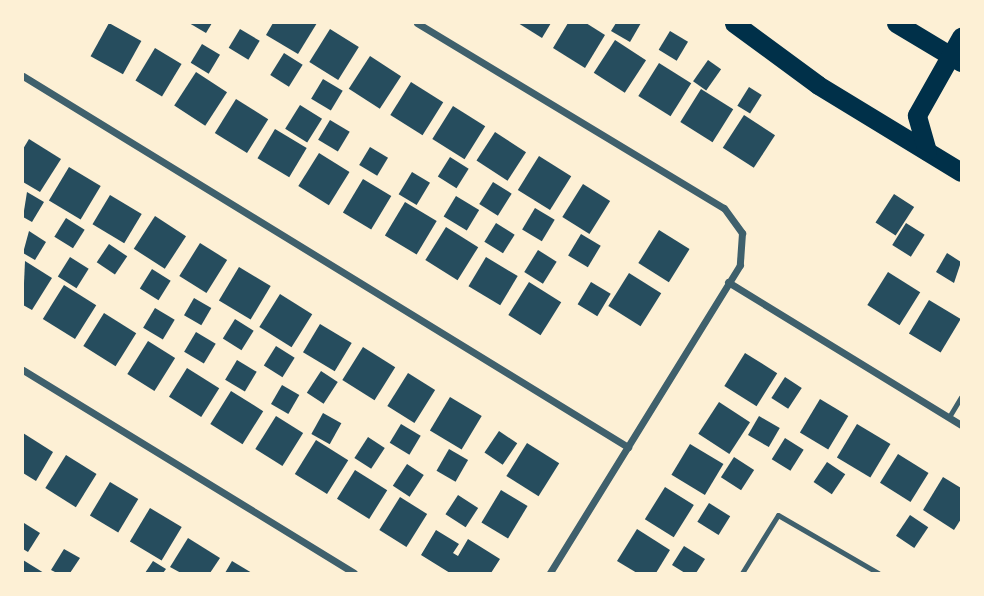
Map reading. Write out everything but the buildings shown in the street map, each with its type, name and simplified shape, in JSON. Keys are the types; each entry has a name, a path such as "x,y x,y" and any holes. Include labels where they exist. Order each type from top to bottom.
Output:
{"highway":[{"path":"734,23 818,85 961,172"},
{"path":"897,23 961,62"},
{"path":"927,151 917,126 921,103 961,37"}],"street":[{"path":"417,23 731,214 742,233 744,248 728,282 550,573"},
{"path":"23,76 628,447"},
{"path":"728,282 961,425"},
{"path":"23,370 354,573"}],"lane":[{"path":"949,417 961,397"},
{"path":"742,573 778,514 878,573"}]}
